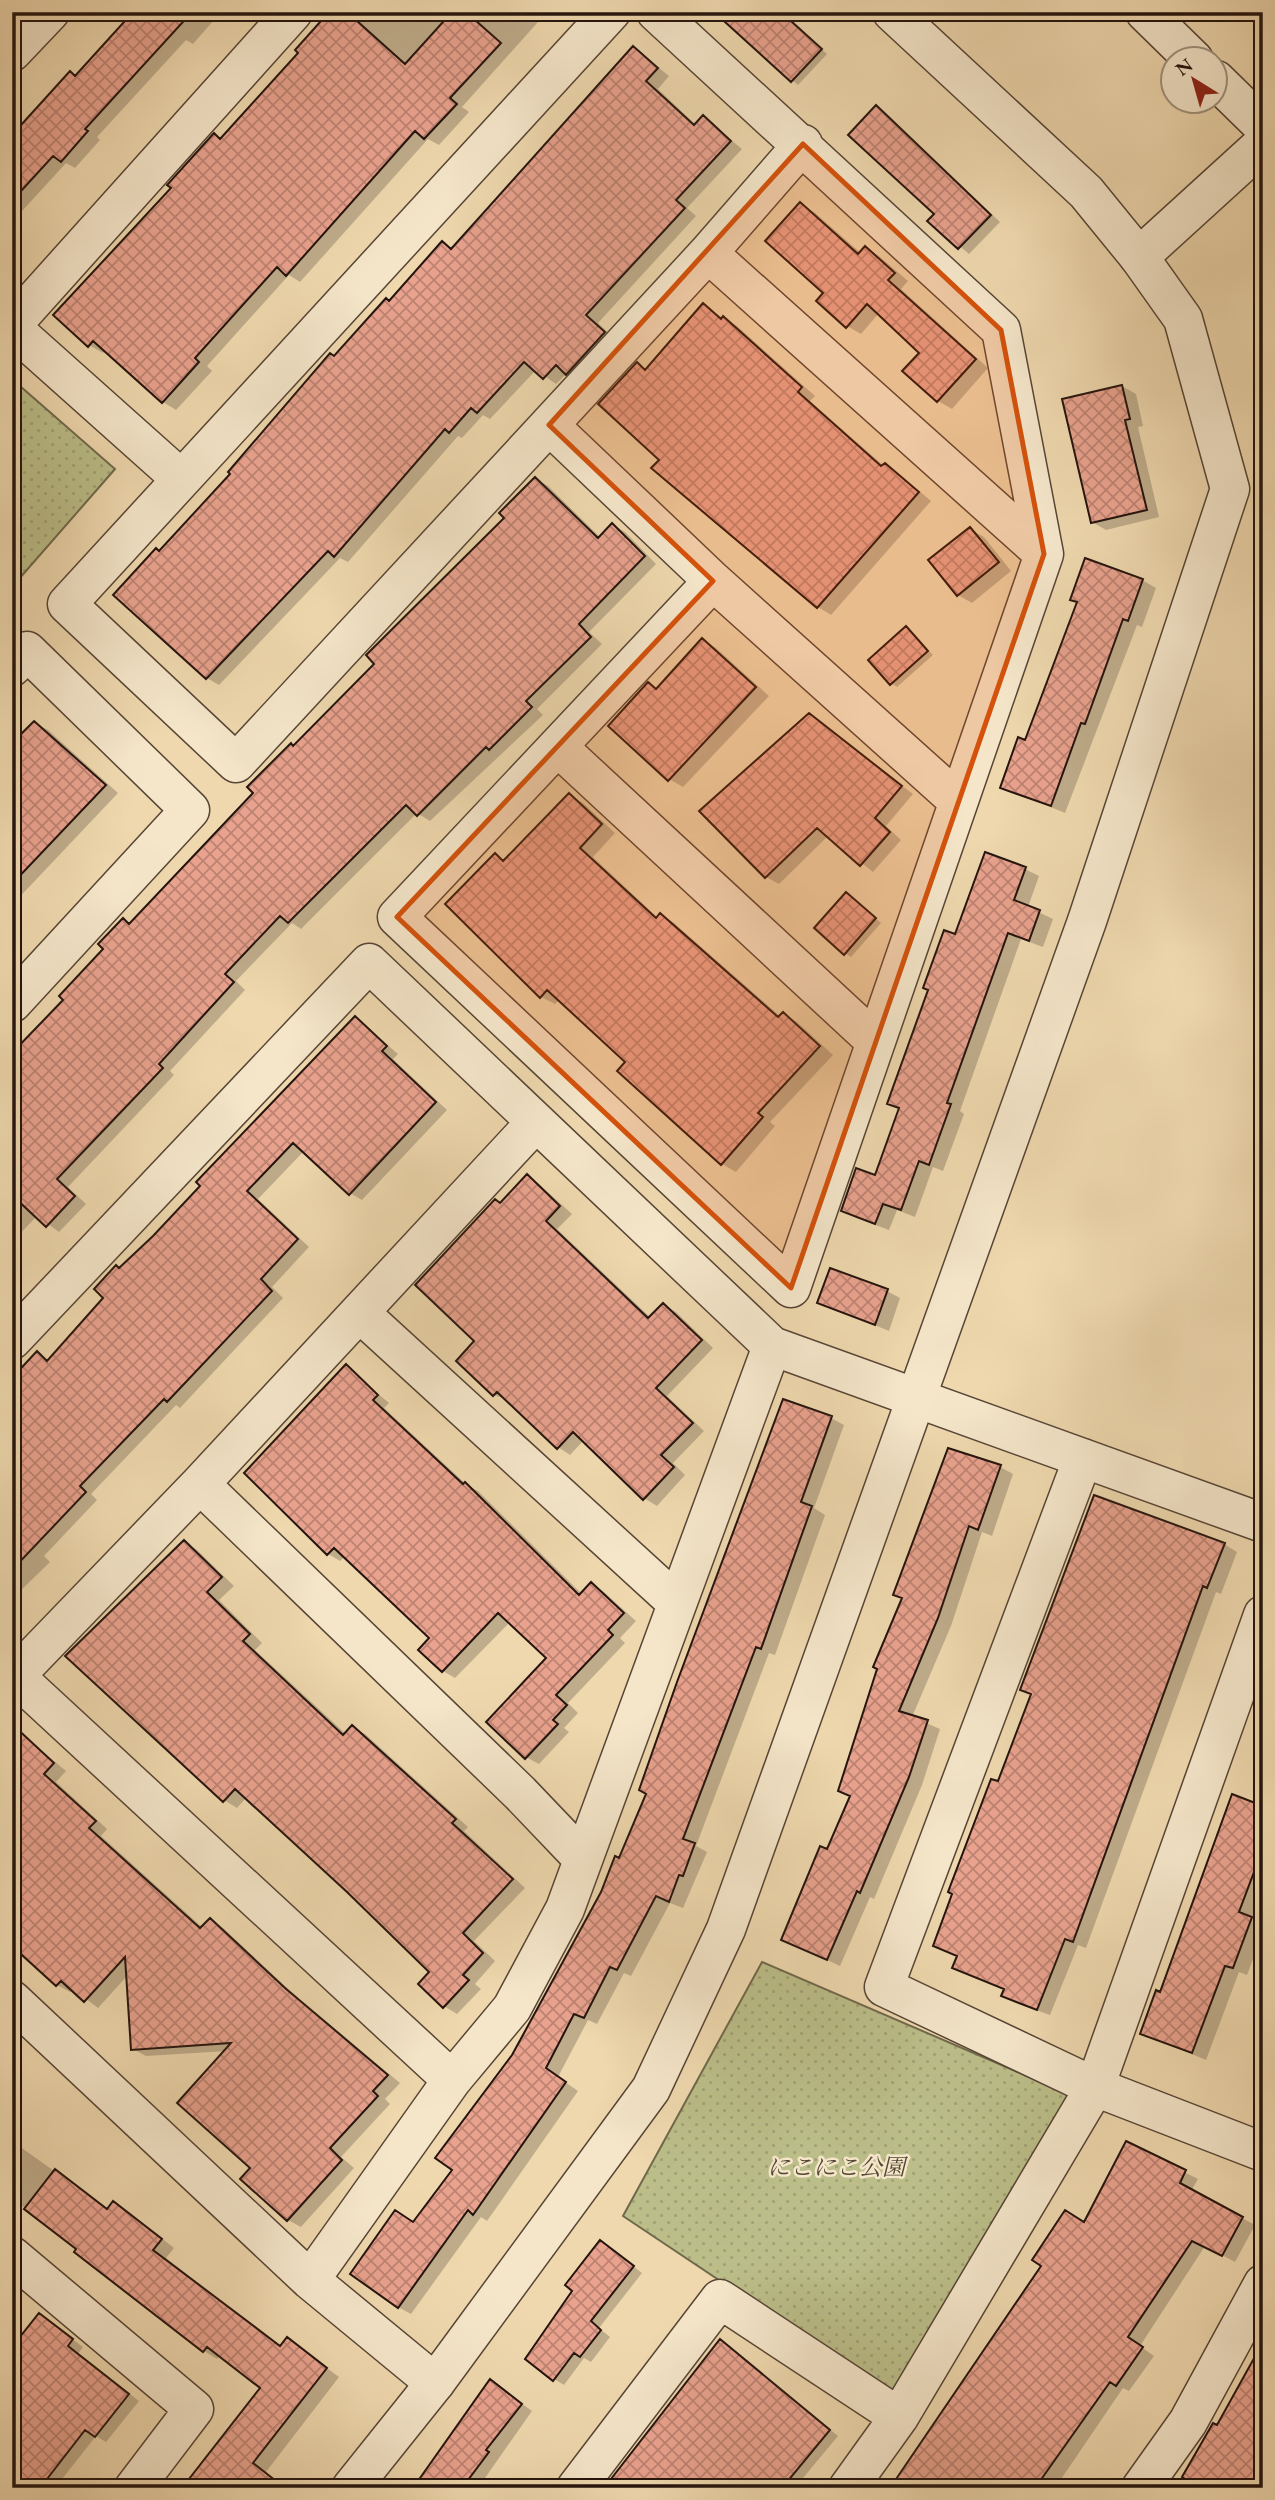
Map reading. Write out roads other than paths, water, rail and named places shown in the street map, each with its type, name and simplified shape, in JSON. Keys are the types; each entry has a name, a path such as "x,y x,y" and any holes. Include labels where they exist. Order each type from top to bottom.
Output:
{"street":[{"path":"12,52 50,12"},
{"path":"180,478 12,326 293,12"},
{"path":"611,12 496,141 180,478 67,604 236,763 708,253 803,144"},
{"path":"656,12 803,144 1001,330 1044,554 791,1288 397,918 713,581"},
{"path":"1145,12 1180,46"},
{"path":"351,2488 435,2383 651,2088 726,1929 1087,921 1230,489 1183,319 1139,257 1086,192 909,18"},
{"path":"1230,93 1263,125"},
{"path":"1139,257 1263,144"},
{"path":"708,253 1044,554"},
{"path":"549,425 713,581 957,800"},
{"path":"12,667 27,651 190,810 12,1003"},
{"path":"559,748 875,1041"},
{"path":"12,1340 369,963 772,1346 1263,1523"},
{"path":"452,2080 14,1677 200,1484 536,1122"},
{"path":"360,1313 532,1474 677,1603"},
{"path":"310,2280 452,2080 512,2008 565,1909 772,1346"},
{"path":"1083,1458 884,1987 1095,2087 1263,2152"},
{"path":"200,1484 520,1793 583,1858"},
{"path":"848,2488 899,2417 1095,2087 1263,1615"},
{"path":"12,2000 310,2280 435,2383"},
{"path":"17,2269 194,2409 134,2488"},
{"path":"1142,2488 1188,2422 1263,2284"},
{"path":"576,2488 720,2298 899,2417"}],"park label":[{"name":"にこにこ公園","path":"836,2167"}]}
